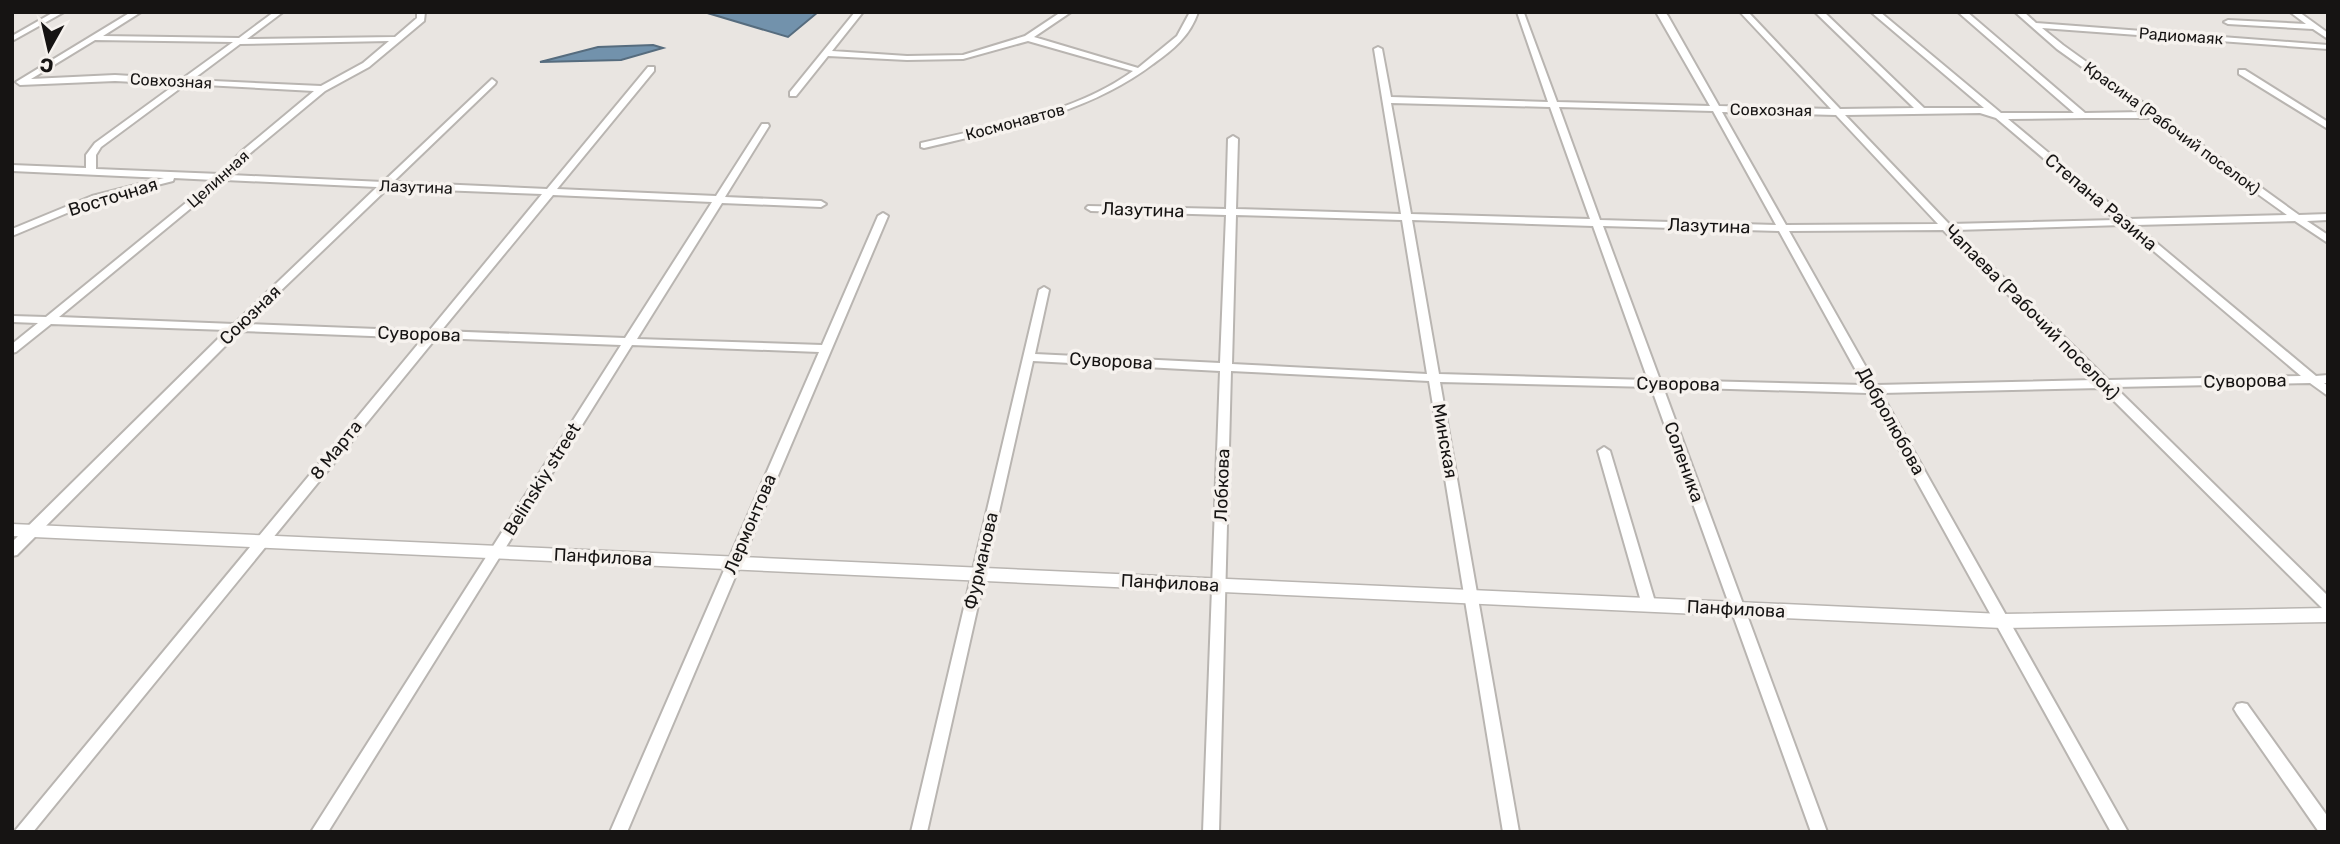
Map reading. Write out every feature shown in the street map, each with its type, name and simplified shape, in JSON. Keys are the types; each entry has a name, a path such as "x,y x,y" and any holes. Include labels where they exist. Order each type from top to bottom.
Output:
{"street":[{"path":"12,39 60,12"},
{"path":"16,84 137,12"},
{"name":"Восточная","path":"91,171 91,155 98,145 279,12"},
{"name":"Целинная","path":"12,349 221,179 245,153 321,89 366,65 421,19 421,12"},
{"path":"793,94 859,12"},
{"path":"825,53 906,58 953,58 973,55 1028,38 1067,12"},
{"name":"Космонавтов","path":"924,145 1043,117 1116,87 1141,71 1180,39 1190,26 1194,13 1182,12"},
{"name":"Добролюбова","path":"1660,12 2120,832"},
{"name":"Чапаева (Рабочий поселок)","path":"1744,12 1946,227 2328,605"},
{"path":"1819,12 1921,110"},
{"name":"Степана Разина","path":"1875,12 2328,392"},
{"path":"1962,12 2082,116"},
{"name":"Красина (Рабочий поселок)","path":"2019,12 2154,115 2328,240"},
{"path":"2294,12 2328,37"},
{"name":"Соленика","path":"1520,13 1819,832"},
{"path":"2228,22 2313,27"},
{"name":"Радиомаяк","path":"2034,25 2328,47"},
{"path":"93,38 242,41 394,39"},
{"path":"1028,38 1141,71"},
{"name":"Минская","path":"1378,49 1511,832"},
{"name":"8 Марта","path":"22,832 650,69"},
{"path":"2242,72 2326,124"},
{"name":"Совхозная","path":"16,84 115,78 321,89"},
{"name":"Союзная","path":"12,551 237,327 492,82"},
{"name":"Совхозная","path":"1387,100 1836,112 1981,110 1999,116 2154,115"},
{"name":"Belinskiy street","path":"318,832 765,126"},
{"name":"Лобкова","path":"1211,832 1233,139"},
{"name":"Лазутина","path":"12,168 821,204"},
{"name":"Восточная","path":"12,233 95,198 175,177"},
{"name":"Лазутина","path":"1091,208 1783,228 1946,227 2328,217"},
{"name":"Лермонтова","path":"618,832 883,216"},
{"name":"Фурманова","path":"919,832 1044,290"},
{"name":"Суворова","path":"12,319 825,349"},
{"name":"Суворова","path":"1028,357 1434,378 1872,389 2328,379"},
{"path":"1604,451 1649,605"},
{"name":"Панфилова","path":"12,530 2002,621 2328,615"},
{"path":"2242,709 2328,831"}],"water":[{"path":"704,12 818,12 788,37"},
{"path":"653,45 663,48 621,60 540,62 598,47"}]}
